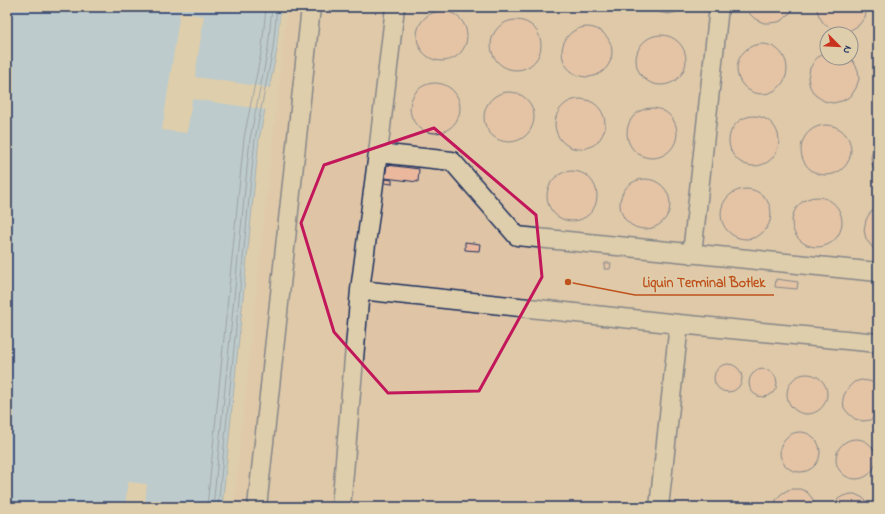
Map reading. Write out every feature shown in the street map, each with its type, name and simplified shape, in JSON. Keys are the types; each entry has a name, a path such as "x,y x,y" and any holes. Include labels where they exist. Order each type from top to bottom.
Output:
{"lane":[{"path":"257,507 311,7"},
{"path":"341,507 360,290 395,7"},
{"path":"692,254 719,7"},
{"path":"378,154 452,161 517,236 878,272"},
{"path":"360,290 679,324 878,343"},
{"path":"659,507 679,324"}],"highlighted area":[{"path":"434,128 536,215 542,277 479,391 388,393 334,332 301,223 324,165"}],"shaded area":[{"path":"287,7 878,7 878,507 233,507"}],"water":[{"path":"7,7 281,7 277,50 259,139 222,507 7,507"}],"pier":[{"path":"281,7 283,7 279,50 277,50"},
{"path":"180,12 204,16 195,77 271,88 267,110 192,99 187,133 162,130"},
{"path":"128,482 147,484 145,504 170,507 125,507"}],"building":[{"path":"651,7 685,7 677,12 668,14 658,12"},
{"path":"746,7 793,7 790,13 783,20 764,23 755,19 748,12"},
{"path":"816,7 867,7 865,17 857,26 827,26 824,24"},
{"path":"437,11 447,11 460,18 467,31 467,41 460,54 447,61 437,61 428,57 421,50 417,41 417,31 421,22 428,15"},
{"path":"511,20 521,20 534,27 541,40 541,50 534,63 521,70 511,70 502,66 495,59 491,50 491,40 495,31 502,24"},
{"path":"582,27 592,27 605,34 612,47 612,57 605,70 592,77 582,77 573,73 566,66 562,57 562,47 566,38 573,31"},
{"path":"656,35 666,35 679,42 686,55 686,65 679,78 666,85 656,85 647,81 640,74 636,65 636,55 640,46 647,39"},
{"path":"757,44 767,44 780,51 787,64 787,74 780,87 767,94 757,94 748,90 741,83 737,74 737,64 741,55 748,48"},
{"path":"818,57 819,66 856,66 859,79 851,96 842,101 833,103 824,101 815,95 810,87 808,78 810,68"},
{"path":"430,83 440,83 453,90 460,103 460,113 453,126 440,133 430,133 421,129 414,122 410,113 410,103 414,94 421,87"},
{"path":"504,92 514,92 527,99 534,112 534,122 527,135 514,142 504,142 495,138 488,131 484,122 484,112 488,103 495,96"},
{"path":"575,99 585,99 598,106 605,119 605,129 598,142 585,149 575,149 566,145 559,138 555,129 555,119 559,110 566,103"},
{"path":"647,108 657,108 670,115 677,128 677,138 670,151 657,158 647,158 638,154 631,147 627,138 627,128 631,119 638,112"},
{"path":"749,116 759,116 772,123 779,136 779,146 772,159 759,166 749,166 740,162 733,155 729,146 729,136 733,127 740,120"},
{"path":"821,125 831,125 844,132 851,145 851,155 844,168 831,175 821,175 812,171 805,164 801,155 801,145 805,136 812,129"},
{"path":"878,141 878,175 873,168 871,158 873,149"},
{"path":"387,165 419,169 418,182 385,178"},
{"path":"567,171 577,171 590,178 597,191 597,201 590,214 577,221 567,221 558,217 551,210 547,201 547,191 551,182 558,175"},
{"path":"386,179 392,180 392,184 385,183"},
{"path":"640,179 650,179 663,186 670,199 670,209 663,222 650,229 640,229 631,225 624,218 620,209 620,199 624,190 631,183"},
{"path":"741,189 751,189 764,196 771,209 771,219 764,232 751,239 741,239 732,235 725,228 721,219 721,209 725,200 732,193"},
{"path":"812,197 822,197 835,204 842,217 842,227 835,240 822,247 812,247 803,243 796,236 792,227 792,217 796,208 803,201"},
{"path":"878,207 878,251 872,247 866,239 864,230 868,216"},
{"path":"465,242 480,244 479,251 465,250"},
{"path":"605,263 611,263 610,269 604,269"},
{"path":"776,279 798,282 797,289 775,287"},
{"path":"728,364 738,368 742,378 738,388 728,392 718,388 714,378 718,368"},
{"path":"763,369 773,373 777,383 773,393 763,397 753,393 749,383 753,373"},
{"path":"811,374 818,377 824,383 827,394 826,402 818,411 811,414 803,414 796,411 788,402 787,390 790,383 799,375"},
{"path":"861,380 872,382 878,386 878,415 870,420 863,421 855,419 849,414 844,408 843,399 848,388 854,382"},
{"path":"804,432 811,435 817,441 820,452 819,460 811,469 804,472 796,472 789,469 781,460 780,448 783,441 792,433"},
{"path":"860,439 867,442 873,448 876,459 875,467 867,476 860,479 852,479 845,476 837,467 836,455 839,448 848,440"},
{"path":"792,489 800,489 807,492 812,498 815,507 775,507 776,500 781,494"},
{"path":"855,494 863,498 870,507 833,507 838,499"}],"place":[{"name":"Liquin Terminal Botlek","path":"568,282"}]}
